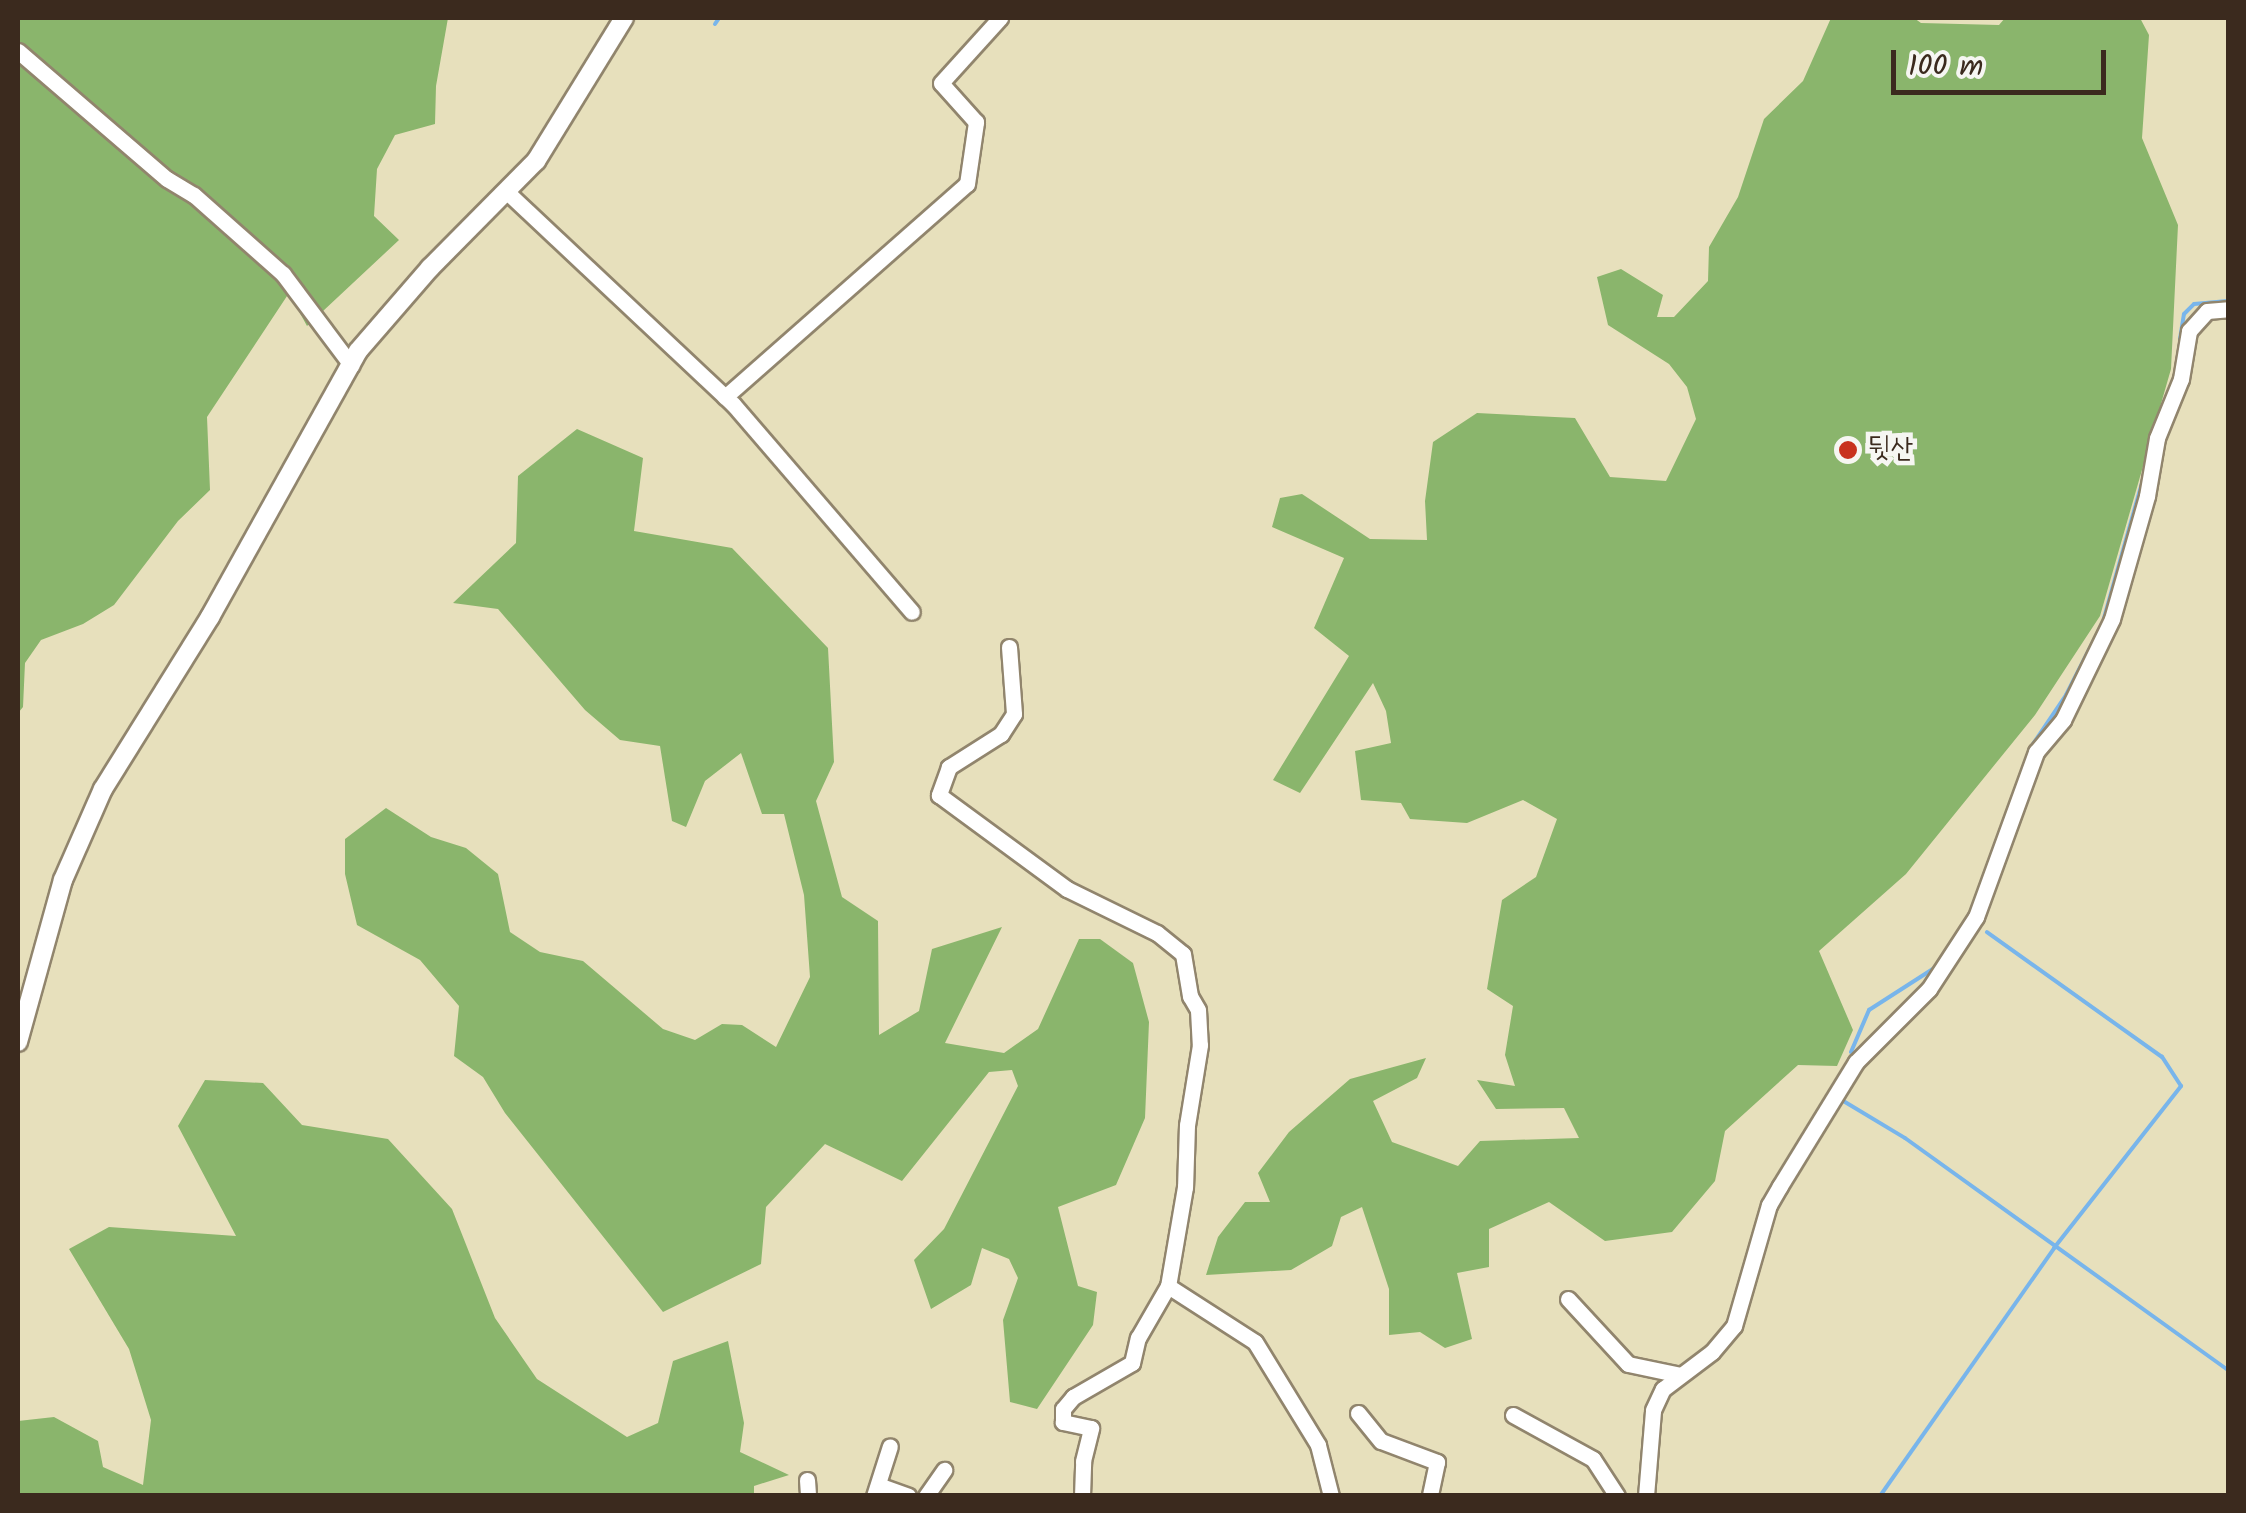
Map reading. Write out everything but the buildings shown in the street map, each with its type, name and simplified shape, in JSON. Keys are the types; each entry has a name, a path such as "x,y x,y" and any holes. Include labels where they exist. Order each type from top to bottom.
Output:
{"street":[{"path":"18,1042 63,880 104,789 210,616 351,365 430,268 536,162 624,18"},
{"path":"725,396 967,184 976,122 941,83 1000,18"},
{"path":"18,51 167,179 194,194 282,274 351,365"},
{"path":"507,192 725,396 912,612"},
{"path":"1646,1496 1653,1410 1662,1389 1712,1352 1734,1326 1769,1205 1856,1062 1929,989 1976,917 2036,752 2064,720 2112,619 2147,496 2157,438 2181,379 2188,332 2207,311 2228,310"},
{"path":"1009,647 1014,714 1002,734 949,767 940,795 1067,888 1157,934 1183,954 1190,996 1198,1010 1200,1045 1187,1125 1186,1188 1168,1286 1138,1338 1132,1363 1073,1396 1063,1409 1064,1422 1091,1428 1083,1461 1082,1496"},
{"path":"1168,1286 1255,1342 1318,1445 1331,1496"},
{"path":"1568,1298 1628,1364 1680,1376"},
{"path":"1358,1413 1381,1441 1437,1462 1430,1496"},
{"path":"1513,1415 1593,1459 1617,1496"},
{"path":"890,1446 877,1491 908,1496"},
{"path":"926,1496 944,1470"}],"green space":[{"path":"18,18 448,18 436,86 435,124 395,135 377,169 374,216 399,240 307,326 289,293 207,417 210,490 178,521 114,605 83,624 41,640 25,663 23,707 18,713"},
{"path":"1831,18 1914,18 1921,23 1999,25 2005,18 2140,18 2149,35 2142,138 2178,225 2171,369 2100,616 2035,715 1906,874 1819,951 1853,1030 1837,1066 1798,1065 1725,1131 1715,1181 1672,1232 1605,1241 1549,1202 1489,1229 1489,1267 1457,1273 1472,1339 1445,1348 1420,1332 1389,1335 1389,1289 1362,1207 1341,1217 1332,1246 1291,1270 1206,1275 1218,1237 1245,1202 1270,1202 1258,1173 1289,1132 1350,1079 1426,1058 1417,1078 1373,1101 1392,1142 1458,1166 1480,1141 1579,1138 1564,1108 1496,1109 1477,1080 1515,1086 1505,1055 1513,1006 1487,989 1502,900 1536,877 1557,819 1523,800 1467,823 1410,819 1401,803 1361,800 1355,751 1391,743 1386,711 1373,683 1300,793 1273,780 1349,656 1314,628 1344,558 1272,527 1280,498 1302,494 1370,539 1427,540 1425,501 1433,442 1477,413 1575,418 1610,477 1666,481 1696,419 1687,387 1669,364 1608,325 1597,277 1621,269 1663,295 1657,317 1674,317 1708,281 1709,247 1738,197 1764,119 1803,81"},
{"path":"577,429 643,458 634,531 732,548 828,648 834,762 816,801 842,897 878,921 879,1035 919,1011 932,949 1002,927 945,1043 1004,1053 1038,1029 1079,939 1100,939 1133,963 1149,1022 1145,1118 1116,1185 1058,1207 1078,1286 1097,1292 1093,1325 1037,1409 1010,1402 1003,1320 1018,1278 1009,1259 982,1248 971,1285 931,1309 914,1260 944,1229 1018,1086 1012,1070 989,1072 902,1181 825,1144 766,1207 761,1264 663,1312 505,1113 483,1077 454,1056 459,1006 420,960 357,925 345,874 345,839 386,808 431,837 466,848 498,874 510,932 540,952 583,961 663,1029 695,1040 722,1024 742,1025 776,1047 810,977 804,895 784,814 762,814 741,753 705,781 686,827 672,821 660,746 620,740 585,710 498,609 453,603 516,543 518,476"},
{"path":"205,1080 263,1083 302,1125 388,1139 452,1209 495,1318 537,1379 627,1437 658,1423 673,1361 728,1341 744,1423 740,1452 789,1475 754,1486 754,1496 18,1495 18,1421 54,1417 98,1441 103,1467 143,1485 151,1420 129,1349 69,1249 109,1227 236,1236 178,1126"}],"waterway":[{"path":"715,24 719,18"},
{"path":"2180,339 2184,314 2194,304 2228,301"},
{"path":"2104,618 2142,483"},
{"path":"2033,744 2066,695 2096,636"},
{"path":"1880,1496 2054,1248 2181,1086 2162,1057 1987,932"},
{"path":"1851,1052 1869,1010 1936,967"},
{"path":"1840,1099 1905,1138 2228,1370"}],"place":[{"name":"뒷산","path":"1848,450"}]}
